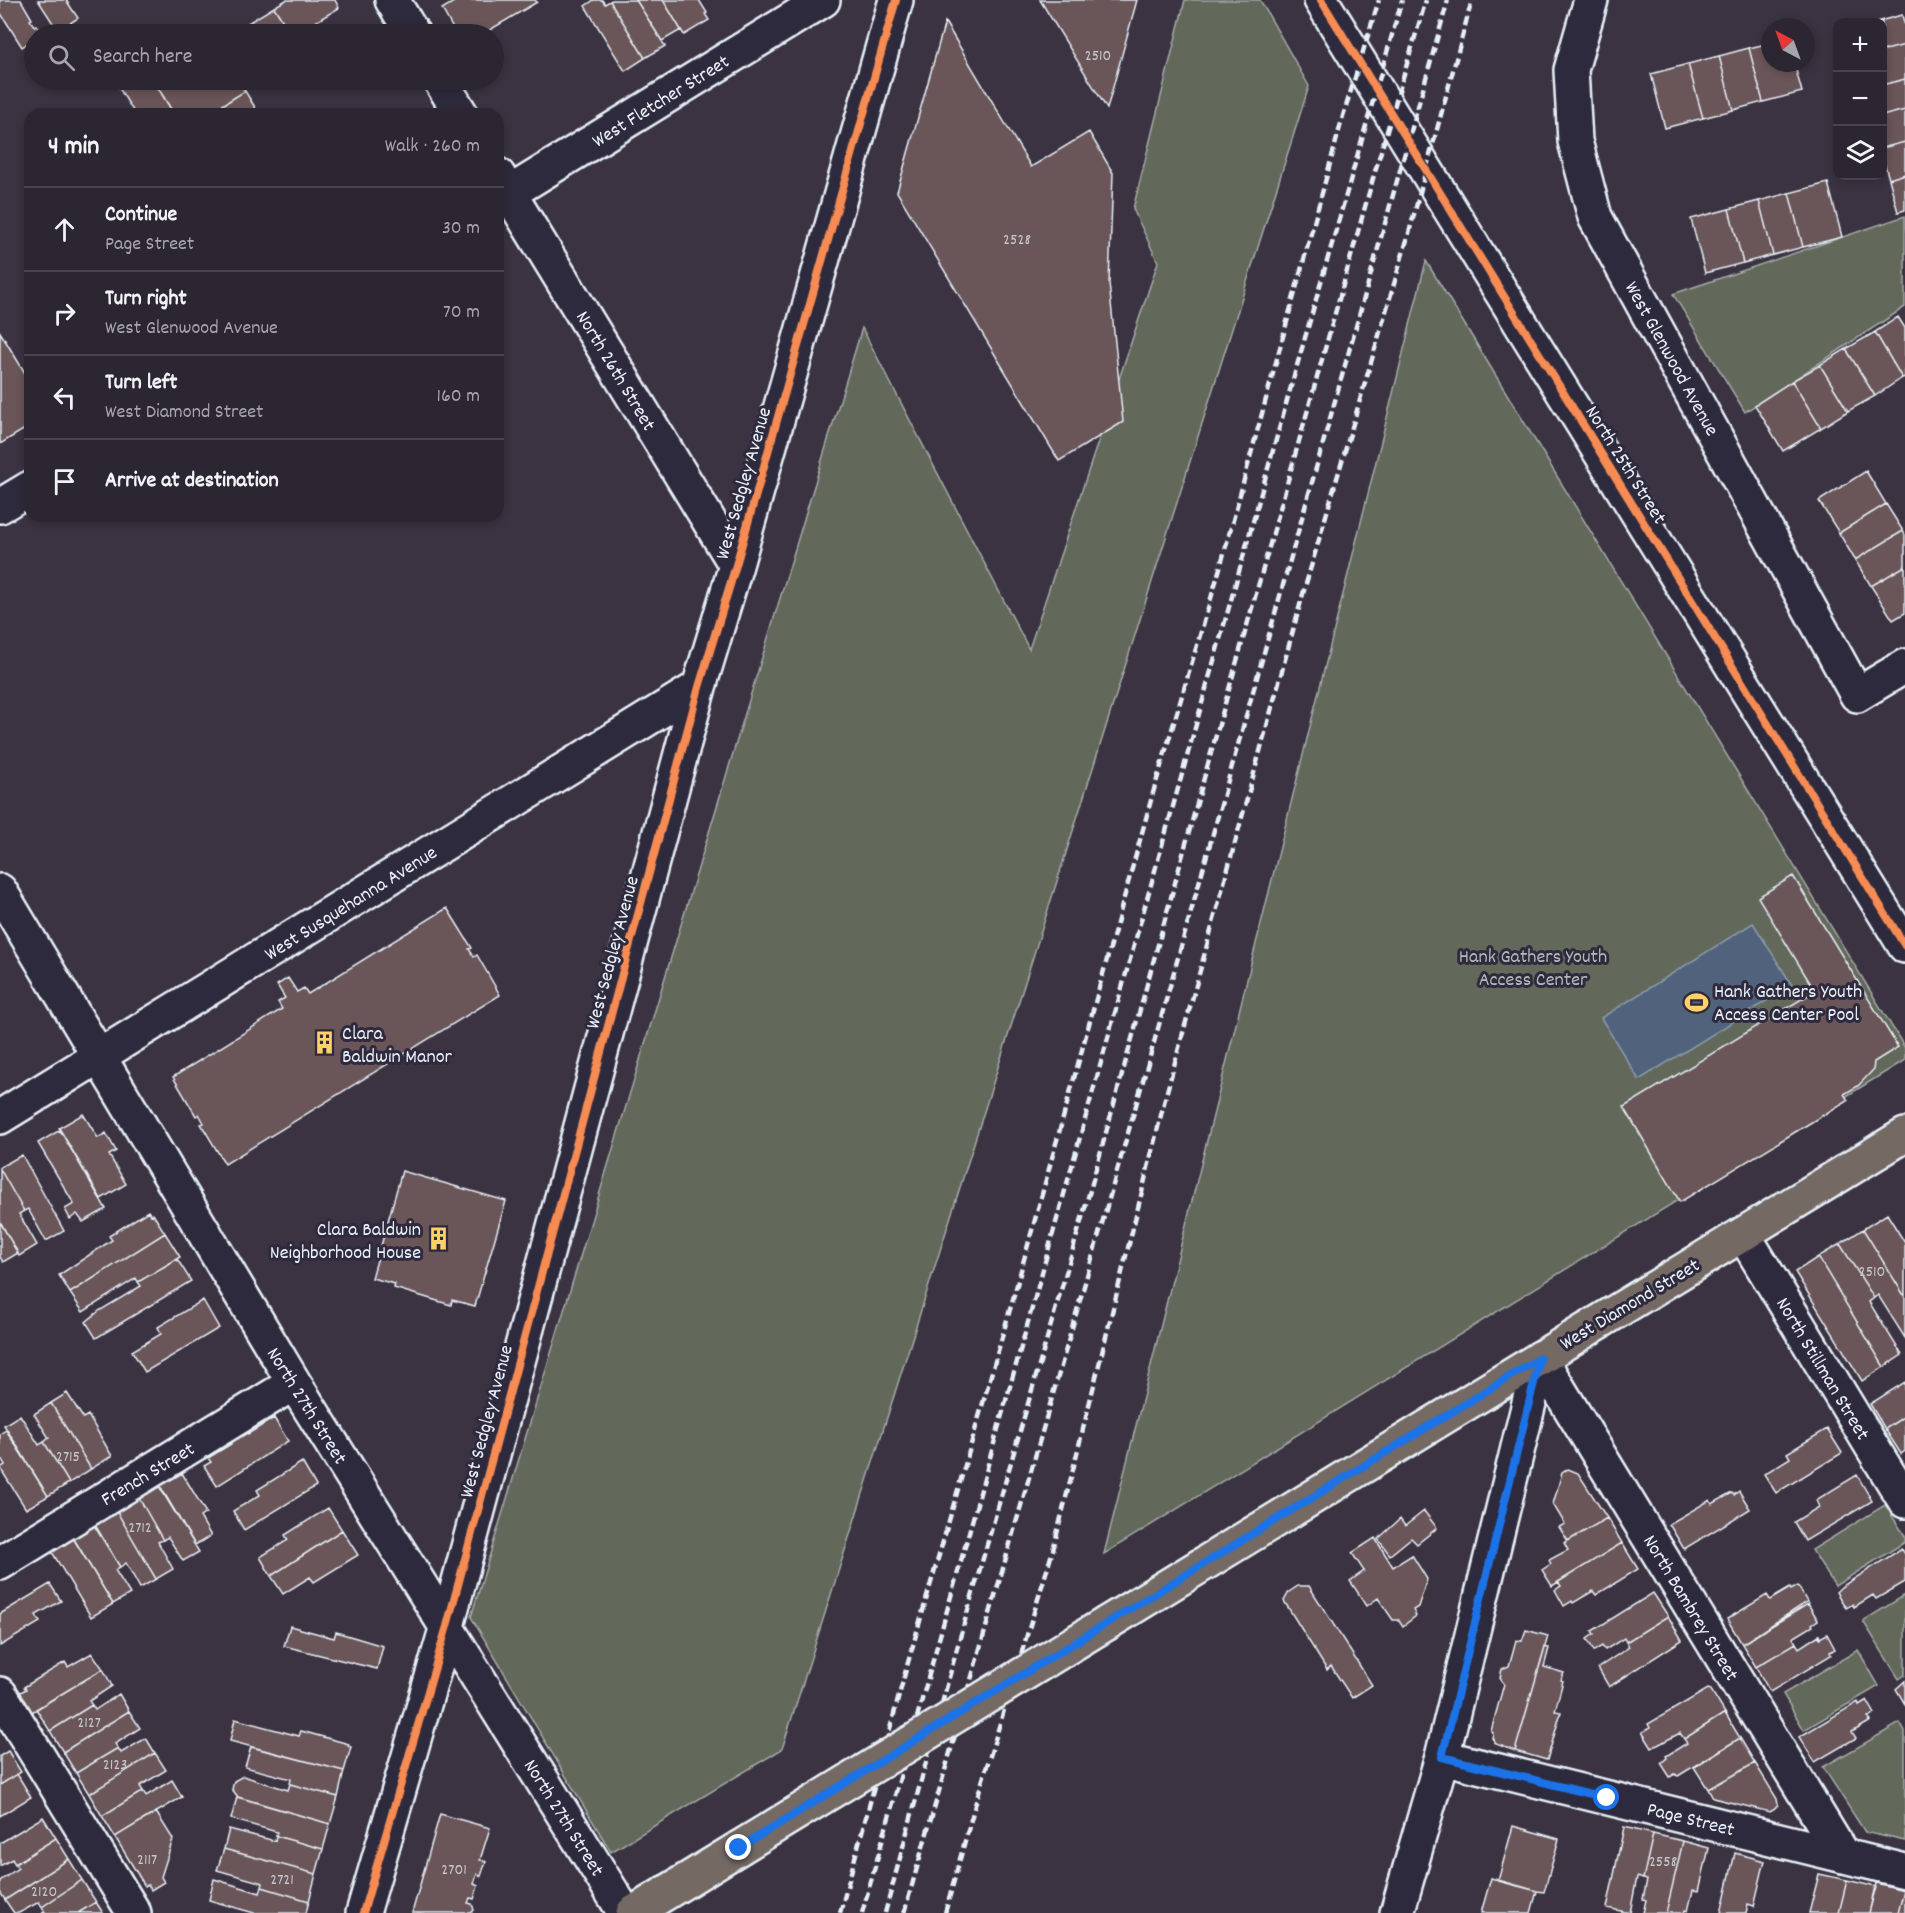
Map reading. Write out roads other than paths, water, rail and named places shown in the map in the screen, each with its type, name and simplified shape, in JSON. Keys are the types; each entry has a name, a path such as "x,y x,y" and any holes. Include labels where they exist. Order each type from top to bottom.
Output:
{"main road":[{"name":"West Diamond Street","path":"633,1913 1905,1135"}],"street":[{"name":"West Fletcher Street","path":"504,189 823,0"},
{"name":"West Sedgley Avenue","path":"363,1913 447,1626 699,687 736,565 896,0"},
{"name":"North 25th Street","path":"1321,0 1905,946"},
{"name":"West Glenwood Avenue","path":"1591,0 1571,70 1575,141 1595,217 1857,695 1905,666"},
{"path":"446,90 457,108"},
{"name":"North 26th Street","path":"504,193 736,565"},
{"path":"0,506 24,492"},
{"name":"West Susquehanna Avenue","path":"0,1117 699,687"},
{"name":"North 27th Street","path":"0,891 294,1383 625,1913"},
{"name":"North Stillman Street","path":"1743,1234 1905,1501"},
{"path":"1397,1913 1442,1757 1540,1358"},
{"name":"North Bambrey Street","path":"1540,1358 1843,1856"},
{"name":"French Street","path":"0,1563 294,1383"},
{"path":"0,1694 134,1913"},
{"name":"Page Street","path":"1442,1757 1905,1871"}],"water":[{"name":"Hank Gathers Youth Access Center Pool","path":"1753,923 1792,985 1639,1080 1601,1018"}],"railway":[{"path":"840,1913 907,1666 1013,1299 1153,793 1220,568 1343,116 1379,0"},
{"path":"862,1913 1290,390 1402,0"},
{"path":"885,1913 959,1641 1091,1187 1376,168 1426,0"},
{"path":"904,1913 1159,1025 1448,0"},
{"path":"945,1913 975,1805 1053,1550 1166,1095 1303,594 1409,233 1472,0"}],"place":[{"name":"Hank Gathers Youth Access Center Pool","path":"1696,1002"},
{"name":"Clara Baldwin Manor","path":"324,1043"},
{"name":"Clara Baldwin Neighborhood House","path":"439,1239"}],"park label":[{"name":"Hank Gathers Youth Access Center","path":"1533,966"}]}
